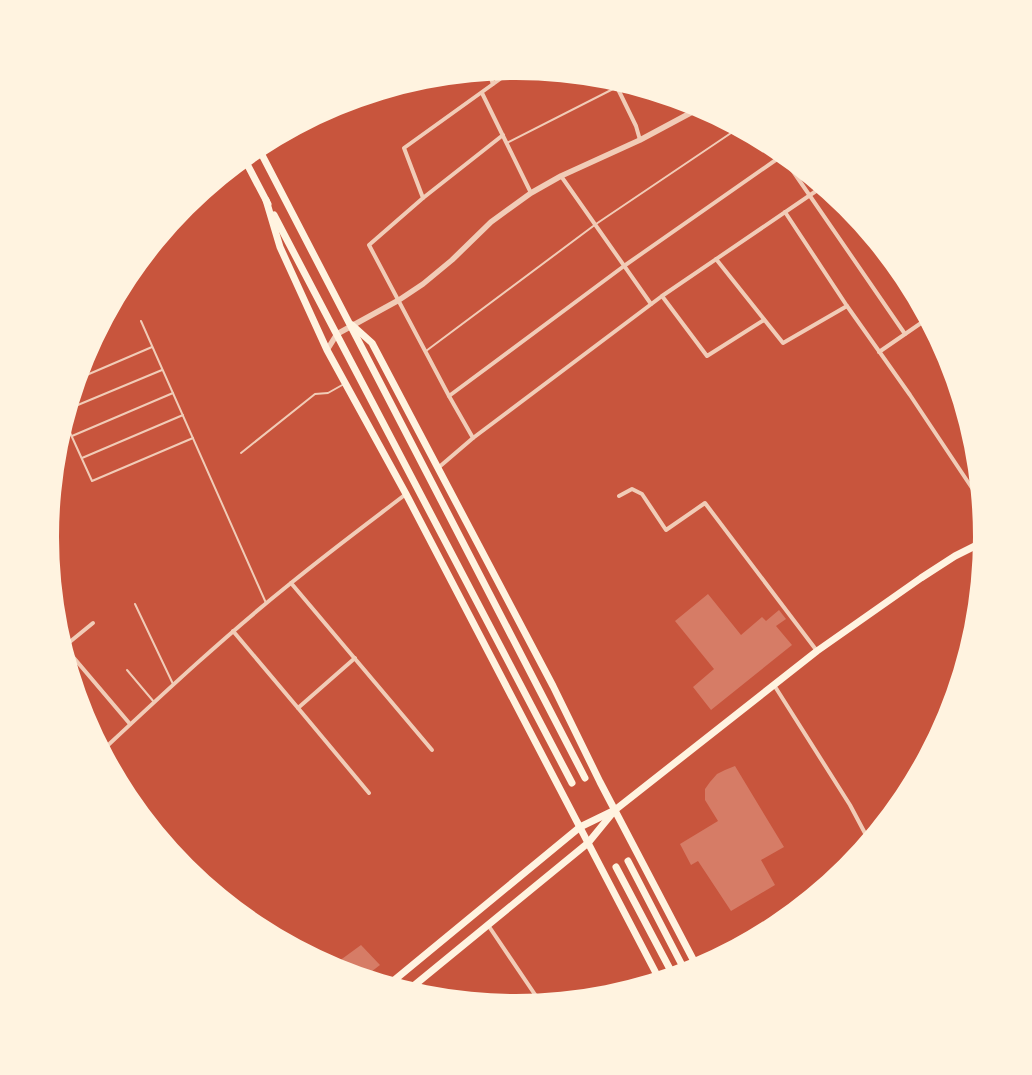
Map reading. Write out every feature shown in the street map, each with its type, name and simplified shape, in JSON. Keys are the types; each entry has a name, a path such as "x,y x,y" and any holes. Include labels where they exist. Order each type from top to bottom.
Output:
{"main road":[{"path":"263,157 352,325 585,778"},
{"path":"249,167 572,783"},
{"path":"266,200 280,247 327,350 406,494 656,972"},
{"path":"352,325 372,343 553,686 615,810 693,959"},
{"path":"417,983 588,843 615,810 774,684 817,651 921,578 955,556 973,547"},
{"path":"396,978 580,827 615,810"},
{"path":"628,861 681,964"},
{"path":"616,867 669,968"}],"street":[{"path":"423,198 404,148 498,81"},
{"path":"619,92 636,126 640,140"},
{"path":"482,93 531,193"},
{"path":"327,350 337,334 399,300 433,276 491,222 531,193 561,176 640,140 688,114"},
{"path":"473,438 449,396 369,245 423,198 503,135"},
{"path":"449,396 624,266 774,161"},
{"path":"561,176 651,304"},
{"path":"798,179 905,334"},
{"path":"437,468 473,438 651,304 815,192"},
{"path":"785,212 847,306 910,395 970,484"},
{"path":"716,259 783,343 847,306"},
{"path":"662,296 707,356 764,320"},
{"path":"879,352 920,324"},
{"path":"619,496 632,489 642,494 666,530 705,503 817,651"},
{"path":"108,745 173,684 233,631 291,583 406,494"},
{"path":"291,583 432,750"},
{"path":"71,641 93,623"},
{"path":"233,631 369,793"},
{"path":"298,708 355,658"},
{"path":"76,661 130,724"},
{"path":"774,684 850,805 865,833"},
{"path":"488,925 535,994"}],"lane":[{"path":"507,143 609,90"},
{"path":"426,351 596,224 729,134"},
{"path":"141,321 266,604"},
{"path":"90,374 152,347"},
{"path":"79,404 163,370"},
{"path":"241,453 315,394 328,393 345,383"},
{"path":"173,393 72,436 92,481 193,438"},
{"path":"82,458 183,415"},
{"path":"135,604 173,684"},
{"path":"127,670 154,702"}],"building":[{"path":"708,594 741,635 762,617 766,621 779,610 786,619 776,626 792,645 711,710 693,687 714,669 675,621"},
{"path":"735,766 784,847 761,860 775,885 731,911 698,861 691,865 680,844 718,821 705,800 705,789 717,774"},
{"path":"361,945 380,965 372,971 341,960"}]}
